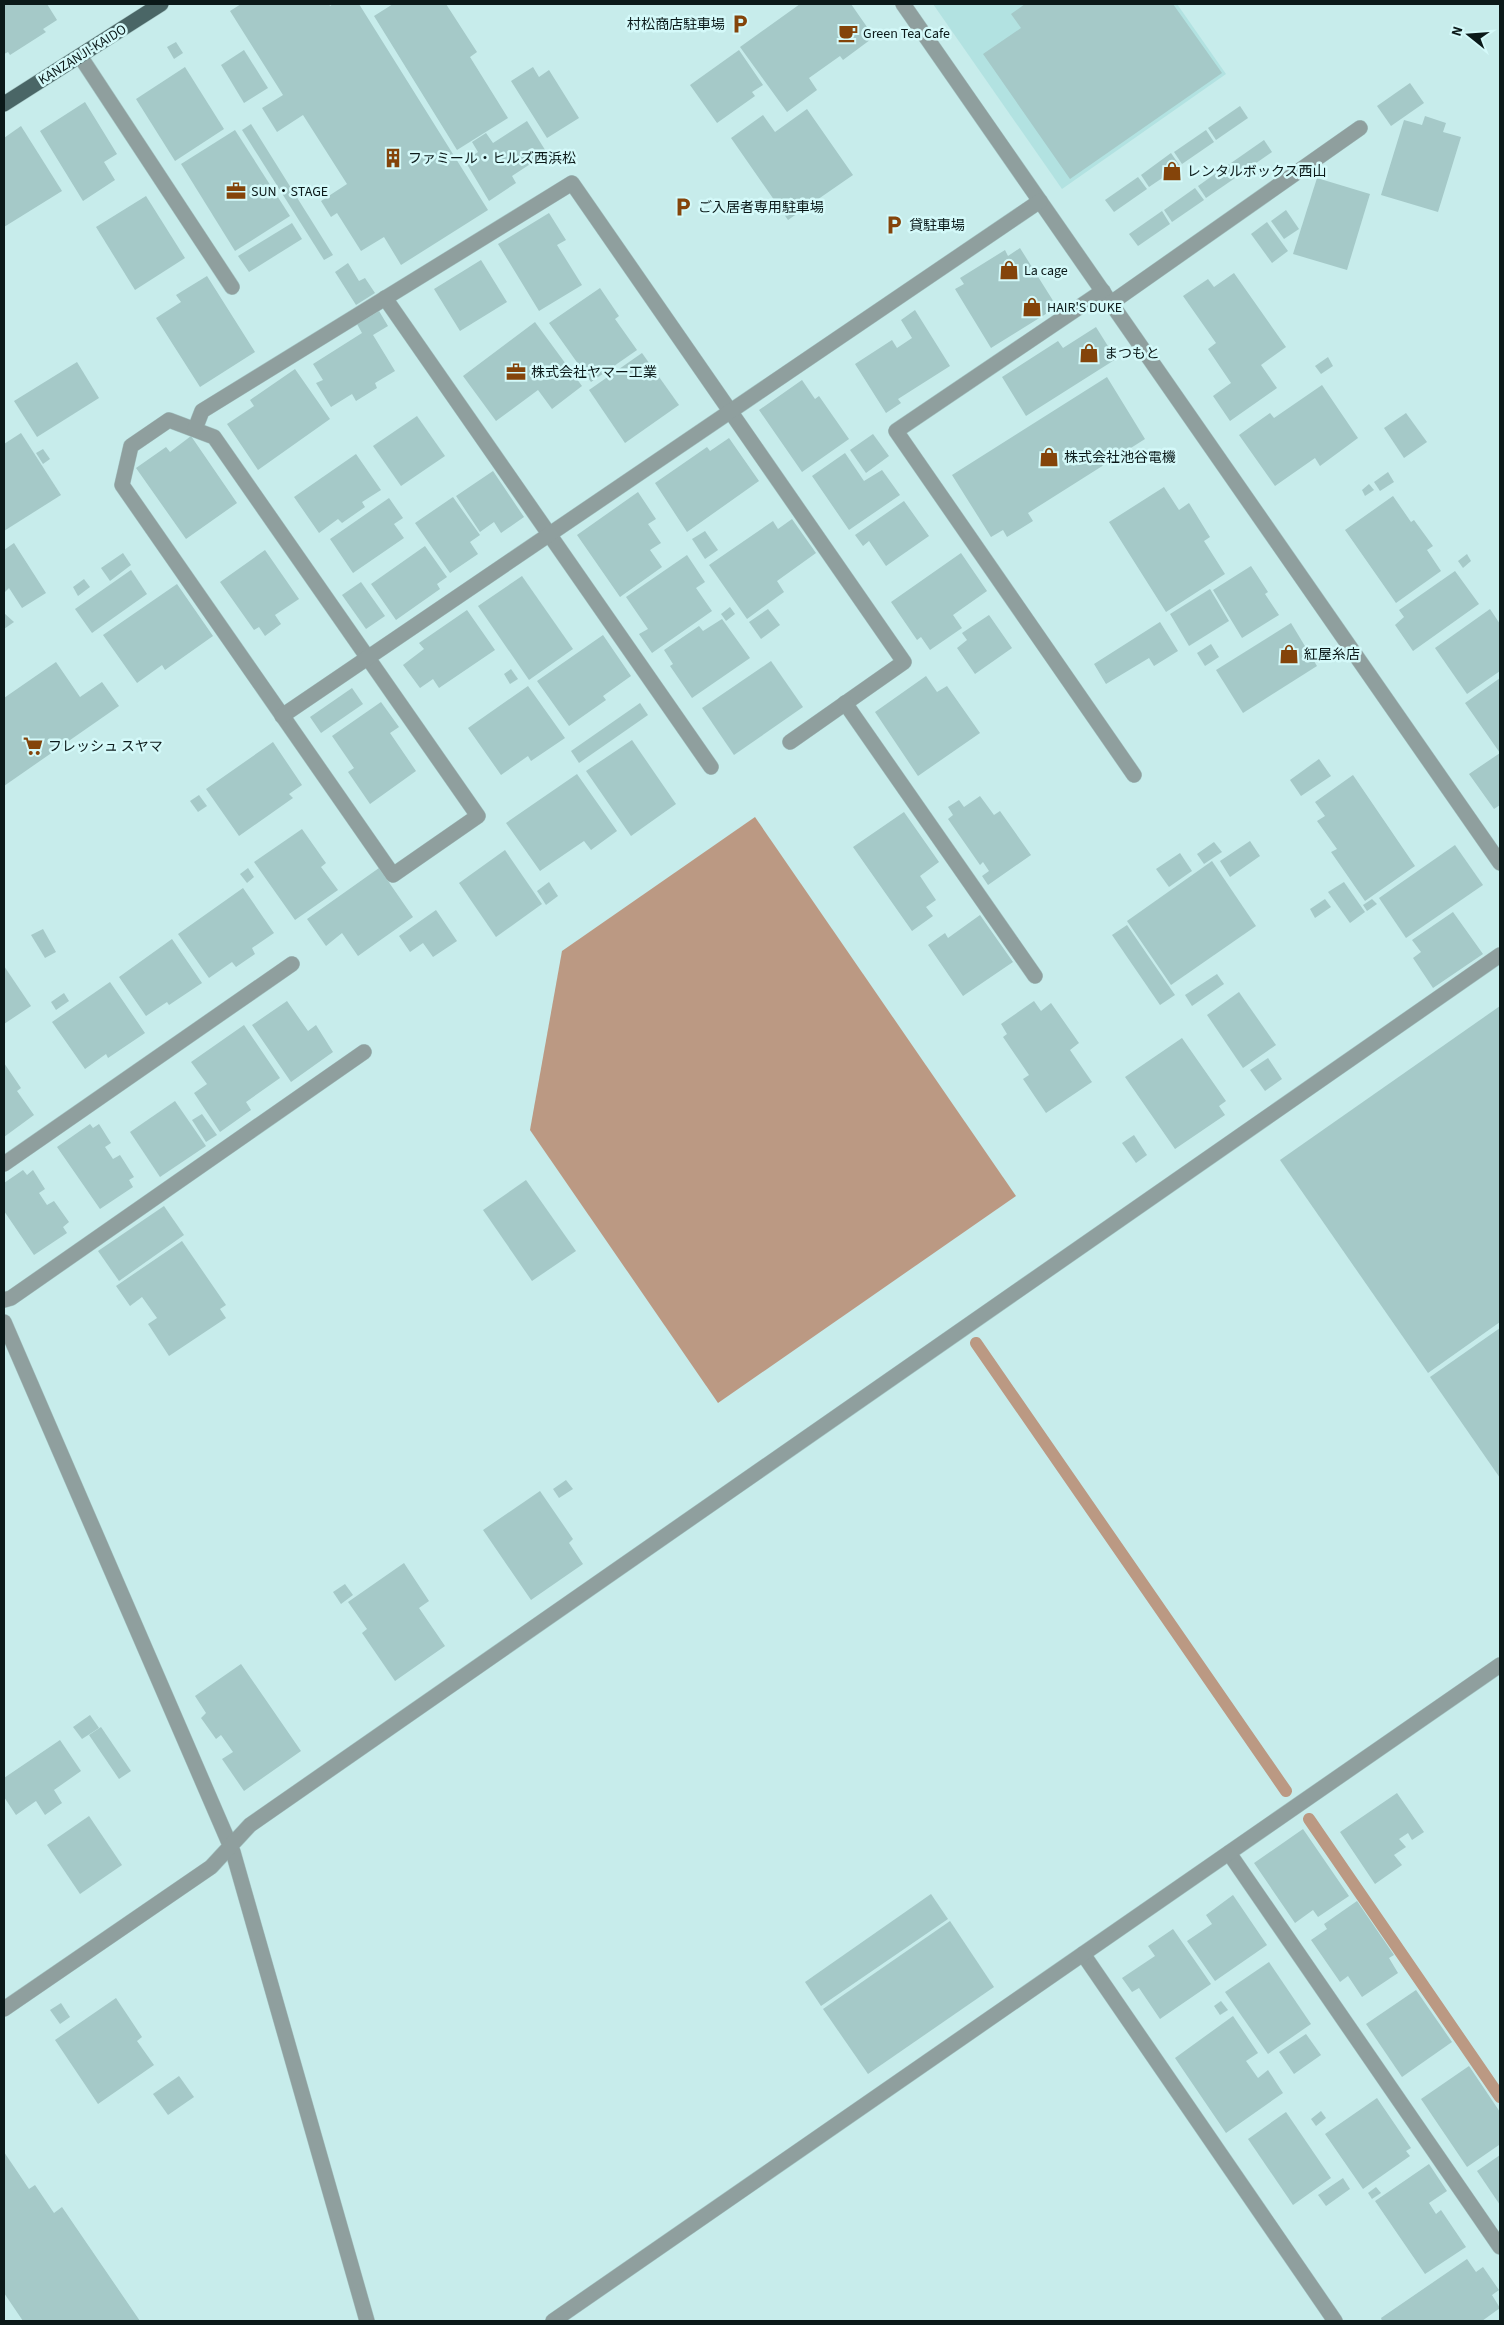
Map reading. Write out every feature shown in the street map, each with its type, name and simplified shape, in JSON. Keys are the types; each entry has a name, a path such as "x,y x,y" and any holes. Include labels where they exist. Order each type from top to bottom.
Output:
{"main road":[{"name":"KANZANJI-KAIDO","path":"4,104 161,4"}],"street":[{"path":"903,4 1500,863"},
{"path":"80,56 232,287"},
{"path":"1134,775 896,431 1107,297 1360,128"},
{"path":"195,429 202,411 572,183 904,662 790,742"},
{"path":"282,716 1040,202"},
{"path":"386,298 711,767"},
{"path":"169,420 214,437 368,658 478,816 393,875 122,485 131,446 169,420"},
{"path":"845,703 1035,976"},
{"path":"4,2009 211,1867 250,1826 266,1814 1500,955"},
{"path":"4,1164 292,964"},
{"path":"4,1300 11,1298 364,1052"},
{"path":"4,1322 231,1846 367,2321"},
{"path":"553,2321 1500,1665"},
{"path":"1229,1853 1500,2247"},
{"path":"1083,1954 1335,2321"}],"shaded area":[{"path":"933,4 1177,4 1226,74 1062,189"},
{"path":"755,817 1016,1196 718,1403 530,1130 562,951"}],"building":[{"path":"4,4 47,4 57,20 43,29 46,32 10,55 8,52 4,54"},
{"name":"ファミール・ヒルズ西浜松","path":"241,4 329,4 330,6 333,4 359,4 488,210 401,265 384,237 361,251 337,213 331,217 321,201 347,184 303,115 277,132 262,108 283,95 230,11"},
{"path":"393,4 446,4 477,52 470,57 508,118 457,150 374,16"},
{"path":"800,4 851,4 874,37 843,60 840,56 809,78 817,90 787,112 740,47"},
{"path":"1025,4 1173,4 1222,73 1070,179 983,54 1021,28 1011,14"},
{"path":"176,42 183,53 174,59 167,47"},
{"path":"244,50 268,88 244,103 221,65"},
{"path":"739,50 763,85 752,92 755,96 717,123 690,85"},
{"path":"185,67 224,129 175,161 136,99"},
{"path":"533,67 539,77 549,70 579,118 547,138 511,81"},
{"path":"1410,83 1424,103 1391,126 1377,106"},
{"path":"85,102 117,154 104,162 115,180 83,201 40,131"},
{"path":"1240,106 1248,118 1216,140 1208,128"},
{"path":"807,109 853,175 788,220 731,138 763,115 775,132"},
{"path":"1425,116 1446,123 1443,132 1461,137 1438,212 1381,195 1404,120 1422,125"},
{"path":"527,121 547,153 512,176 516,183 489,201 465,161 478,152 472,142 486,133 493,143"},
{"path":"251,124 333,255 324,260 242,130"},
{"path":"21,126 62,191 4,227 4,138"},
{"path":"235,130 290,216 235,251 181,164"},
{"path":"1206,130 1214,142 1182,164 1174,152"},
{"path":"1264,140 1272,152 1239,175 1231,163"},
{"path":"1171,153 1180,166 1149,187 1141,175"},
{"path":"1229,164 1238,176 1206,198 1198,186"},
{"path":"1138,177 1147,189 1114,212 1105,200"},
{"path":"1317,178 1370,194 1347,270 1293,254"},
{"path":"1195,188 1204,200 1172,222 1164,210"},
{"path":"146,196 185,258 135,290 96,227"},
{"path":"1286,210 1299,229 1284,239 1271,221"},
{"path":"1162,211 1170,224 1138,246 1129,234"},
{"path":"549,213 566,240 557,245 582,285 539,311 498,244"},
{"path":"1267,222 1288,251 1272,263 1251,234"},
{"path":"292,223 302,239 249,272 238,256"},
{"path":"1020,248 1057,307 991,348 955,289 964,284 960,278 1005,250 1008,256"},
{"path":"481,260 507,302 460,331 434,289"},
{"path":"348,263 359,281 365,278 375,293 356,305 335,272"},
{"path":"1234,273 1286,347 1261,365 1277,388 1230,421 1213,396 1231,383 1208,349 1216,343 1183,296 1208,279 1214,287"},
{"path":"207,276 255,352 200,387 156,318 181,302 176,295"},
{"path":"600,288 619,316 615,319 637,350 591,382 549,323"},
{"path":"915,310 950,366 898,399 901,403 886,413 855,364 892,340 897,348 912,338 901,320"},
{"path":"379,311 388,326 373,335 395,371 375,383 377,388 356,401 352,394 331,407 316,383 323,380 313,364 362,333 357,324"},
{"path":"535,322 582,386 552,409 538,390 496,421 463,376"},
{"path":"1096,327 1116,359 1026,416 1002,377 1058,341 1063,348"},
{"path":"642,353 679,405 625,443 589,390"},
{"path":"1328,357 1333,366 1321,374 1315,366"},
{"path":"77,362 99,398 37,437 14,401"},
{"path":"295,369 330,419 258,470 227,424 254,406 250,400"},
{"name":"株式会社池谷電機","path":"1107,377 1145,439 1028,513 1033,521 1007,537 1003,530 991,537 952,475"},
{"path":"802,380 815,399 819,396 849,439 802,472 759,410"},
{"path":"1322,385 1358,438 1320,466 1315,458 1275,486 1239,435 1270,413 1274,418"},
{"path":"1406,413 1427,442 1404,458 1384,428"},
{"path":"417,416 445,456 401,486 373,446"},
{"path":"21,433 61,495 4,531 4,444"},
{"path":"873,434 889,456 866,473 850,450"},
{"path":"191,436 237,503 186,539 136,468 166,447 170,452"},
{"path":"729,438 759,481 687,532 655,483 707,447 710,451"},
{"path":"43,449 50,459 43,464 36,453"},
{"path":"845,453 864,481 882,470 900,495 849,530 812,476"},
{"path":"356,454 381,490 362,502 365,507 342,523 338,519 319,533 294,497"},
{"path":"493,471 524,517 501,533 494,522 480,532 456,496"},
{"path":"1388,472 1394,482 1380,491 1374,482"},
{"path":"1369,484 1374,490 1365,496 1362,490"},
{"path":"1164,487 1179,510 1189,503 1210,537 1204,541 1225,574 1166,612 1109,522"},
{"path":"638,492 656,519 648,524 661,543 650,550 662,567 620,597 577,535"},
{"path":"1393,496 1411,522 1414,520 1433,546 1427,550 1441,571 1396,603 1345,530"},
{"path":"453,497 480,535 470,542 478,554 450,573 415,523"},
{"path":"389,498 403,518 394,524 404,538 353,573 330,539"},
{"path":"904,501 929,536 886,566 869,541 863,546 855,535"},
{"path":"792,519 816,553 777,581 784,592 747,619 709,565 773,521 778,529"},
{"path":"705,531 718,550 705,559 692,539"},
{"path":"14,543 46,593 22,608 9,588 5,592 4,590 4,550"},
{"path":"425,546 447,577 437,584 440,589 396,620 371,584"},
{"path":"265,550 299,599 275,615 281,624 265,636 259,627 254,630 220,582"},
{"path":"123,553 131,565 110,581 101,568"},
{"path":"961,553 987,591 953,615 962,628 930,650 921,637 917,640 891,602"},
{"path":"1467,554 1471,561 1463,568 1458,561"},
{"path":"687,555 705,582 696,588 712,611 652,653 639,634 648,629 626,597"},
{"path":"1251,566 1268,592 1265,594 1279,615 1242,638 1213,590"},
{"path":"131,570 147,594 92,633 75,609"},
{"path":"1455,571 1479,604 1413,651 1395,625 1404,617 1399,610"},
{"path":"522,576 573,649 529,680 478,606"},
{"path":"84,579 90,587 78,596 73,587"},
{"path":"361,582 385,616 366,629 342,595"},
{"path":"177,584 213,636 165,670 162,665 137,683 103,635"},
{"path":"1210,589 1229,621 1189,646 1170,614"},
{"path":"730,607 735,614 726,621 721,614"},
{"path":"768,609 780,625 761,639 749,622"},
{"path":"1490,609 1500,624 1500,671 1467,694 1435,648"},
{"path":"467,610 495,650 439,688 433,679 420,688 403,665 424,649 419,643"},
{"path":"4,613 14,622 4,629"},
{"path":"989,615 1012,648 975,674 957,648 967,640 962,633"},
{"path":"722,619 750,658 692,698 670,666 673,664 664,650 699,626 703,631"},
{"path":"1160,622 1178,651 1154,666 1149,658 1106,684 1094,664"},
{"path":"1291,623 1317,666 1243,713 1216,670"},
{"path":"603,635 631,676 603,696 606,700 569,726 537,681"},
{"path":"1211,644 1219,657 1205,666 1197,653"},
{"path":"771,661 803,707 734,755 702,708"},
{"name":"フレッシュ スヤマ","path":"56,662 80,697 102,682 119,706 4,786 4,698"},
{"path":"511,669 518,679 510,684 504,674"},
{"path":"926,676 937,692 947,686 980,733 918,776 875,712"},
{"path":"1500,678 1500,753 1465,703"},
{"path":"528,686 565,738 531,761 528,756 501,775 468,728"},
{"path":"352,688 363,704 321,733 310,717"},
{"path":"381,702 399,727 390,733 416,771 370,804 348,772 354,768 332,736"},
{"path":"640,703 648,715 579,763 571,751"},
{"path":"632,740 676,804 631,836 586,771"},
{"path":"273,742 302,785 289,794 293,798 239,836 206,789"},
{"path":"1500,753 1500,805 1494,809 1469,774"},
{"path":"1319,759 1331,776 1301,796 1290,780"},
{"path":"577,774 617,831 591,850 584,841 540,871 506,823"},
{"path":"1353,775 1415,866 1365,901 1331,852 1337,849 1317,821 1325,816 1315,802"},
{"path":"199,795 207,806 198,812 190,801"},
{"path":"980,796 994,815 1000,811 1031,855 988,885 982,876 989,871 983,862 980,865 948,819 953,815 948,807 959,800 964,807"},
{"path":"904,812 939,862 920,876 936,900 926,907 933,916 912,931 853,847"},
{"path":"302,829 326,863 321,867 338,890 295,920 254,862"},
{"path":"1250,841 1260,856 1230,877 1220,861"},
{"path":"1214,842 1222,852 1204,864 1197,854"},
{"path":"1455,845 1483,885 1406,938 1379,898"},
{"path":"505,850 542,904 496,937 459,883"},
{"path":"1180,853 1192,871 1169,887 1156,869"},
{"path":"1212,861 1256,926 1171,985 1127,921"},
{"path":"248,868 254,877 247,883 240,874"},
{"path":"379,868 413,917 358,956 342,933 326,946 307,919"},
{"path":"549,882 558,896 546,905 537,891"},
{"path":"1344,882 1365,912 1350,923 1328,892"},
{"path":"243,888 274,933 252,948 255,954 236,967 232,962 209,978 178,934"},
{"path":"1325,899 1331,907 1315,918 1310,909"},
{"path":"1372,899 1377,904 1367,911 1363,905"},
{"path":"436,910 457,941 433,957 423,943 410,952 399,936"},
{"path":"1453,912 1483,954 1433,988 1413,958 1421,952 1412,940"},
{"path":"980,915 1013,962 963,996 928,945 945,933 948,938"},
{"path":"1127,925 1175,995 1160,1005 1112,935"},
{"path":"43,929 56,952 45,958 31,935"},
{"path":"172,939 202,983 169,1005 167,1002 146,1016 119,977"},
{"path":"4,966 31,1006 4,1024"},
{"path":"1217,974 1224,984 1192,1006 1185,995"},
{"path":"110,982 145,1033 108,1058 106,1054 85,1069 52,1022"},
{"path":"1239,992 1276,1045 1243,1068 1207,1015"},
{"path":"64,993 69,1001 56,1010 51,1002"},
{"path":"287,1001 308,1031 316,1025 333,1052 291,1082 252,1025"},
{"path":"1034,1001 1041,1011 1051,1003 1079,1043 1070,1050 1092,1082 1046,1113 1023,1079 1029,1075 1003,1037 1007,1034 1001,1024"},
{"path":"1500,1006 1500,1322 1428,1373 1280,1160"},
{"path":"244,1025 280,1078 246,1102 251,1110 220,1132 194,1093 207,1084 191,1062"},
{"path":"1182,1038 1226,1101 1219,1106 1225,1115 1175,1149 1125,1077"},
{"path":"1268,1058 1282,1079 1265,1091 1250,1070"},
{"path":"4,1063 21,1088 17,1091 34,1115 4,1137"},
{"path":"175,1101 206,1146 160,1177 130,1132"},
{"path":"202,1114 217,1135 206,1142 192,1120"},
{"path":"90,1124 93,1128 99,1124 111,1143 105,1147 113,1159 120,1155 134,1177 129,1180 133,1187 100,1209 57,1147"},
{"path":"1134,1135 1147,1155 1136,1163 1122,1143"},
{"path":"23,1170 27,1175 33,1170 45,1189 39,1193 47,1205 54,1201 69,1222 63,1227 67,1233 34,1255 4,1211 4,1183"},
{"path":"526,1180 576,1251 532,1281 483,1210"},
{"path":"164,1206 184,1235 119,1281 98,1251"},
{"path":"182,1241 226,1305 220,1309 226,1318 169,1356 148,1324 157,1318 142,1297 130,1306 116,1286"},
{"path":"1500,1328 1500,1478 1430,1377"},
{"path":"566,1480 573,1489 559,1498 553,1489"},
{"path":"540,1491 573,1539 569,1543 583,1564 531,1600 483,1530"},
{"path":"404,1563 429,1601 419,1608 445,1646 395,1681 362,1633 367,1629 348,1602"},
{"path":"345,1584 353,1595 341,1604 333,1592"},
{"path":"241,1664 301,1751 244,1791 222,1759 233,1752 221,1735 216,1739 201,1718 206,1713 195,1696"},
{"path":"90,1715 99,1728 82,1739 73,1727"},
{"path":"101,1727 131,1771 119,1779 89,1735"},
{"path":"60,1740 81,1771 54,1790 62,1803 45,1815 36,1801 16,1815 4,1797 4,1778"},
{"path":"1397,1793 1424,1832 1412,1840 1408,1833 1399,1839 1406,1847 1394,1855 1402,1865 1375,1884 1340,1832"},
{"path":"89,1816 122,1865 80,1894 47,1845"},
{"path":"1303,1829 1349,1896 1318,1917 1313,1910 1295,1923 1254,1863"},
{"path":"931,1894 948,1919 821,2006 805,1982"},
{"path":"1233,1895 1267,1945 1215,1981 1187,1941 1212,1924 1206,1915"},
{"path":"1357,1901 1394,1955 1389,1958 1398,1973 1362,1997 1348,1976 1340,1982 1311,1940 1327,1929 1324,1924"},
{"path":"950,1921 994,1987 868,2074 823,2009"},
{"path":"1173,1929 1211,1984 1160,2019 1139,1988 1132,1992 1122,1978 1155,1956 1148,1946"},
{"path":"1269,1962 1311,2024 1268,2054 1225,1992"},
{"path":"1416,1990 1452,2042 1402,2077 1366,2024"},
{"path":"116,1998 142,2037 137,2041 154,2065 98,2104 55,2040"},
{"path":"1221,2001 1228,2010 1220,2015 1214,2006"},
{"path":"61,2003 70,2017 60,2024 50,2010"},
{"path":"1233,2016 1258,2053 1246,2061 1258,2078 1268,2070 1283,2093 1226,2133 1175,2058"},
{"path":"1306,2034 1321,2055 1294,2074 1279,2052"},
{"path":"1469,2066 1500,2112 1500,2147 1499,2145 1467,2167 1421,2099"},
{"path":"179,2076 194,2097 168,2115 153,2094"},
{"path":"1377,2098 1411,2148 1406,2151 1410,2156 1363,2189 1325,2134"},
{"path":"1321,2111 1326,2118 1316,2126 1311,2119"},
{"path":"1286,2112 1331,2178 1293,2205 1248,2139"},
{"path":"4,2152 29,2189 35,2185 54,2213 62,2207 140,2321 23,2321 4,2293"},
{"path":"1500,2155 1500,2205 1477,2171"},
{"path":"1429,2164 1447,2191 1429,2203 1436,2214 1441,2210 1466,2247 1425,2274 1375,2201"},
{"path":"1343,2178 1350,2189 1326,2206 1318,2195"},
{"path":"1376,2187 1381,2193 1372,2199 1368,2193"},
{"path":"1467,2259 1476,2272 1483,2267 1499,2290 1492,2295 1500,2308 1482,2321 1382,2321 1381,2318"}],"waterway":[{"path":"976,1343 1286,1791"},
{"path":"1309,1819 1500,2097"}],"place":[{"name":"村松商店駐車場","path":"740,24"},
{"name":"Green Tea Cafe","path":"848,33"},
{"name":"ファミール・ヒルズ西浜松","path":"393,158"},
{"name":"レンタルボックス西山","path":"1172,171"},
{"name":"SUN・STAGE","path":"236,191"},
{"name":"ご入居者専用駐車場","path":"683,207"},
{"name":"貸駐車場","path":"894,225"},
{"name":"La cage","path":"1009,270"},
{"name":"HAIR'S DUKE","path":"1032,307"},
{"name":"まつもと","path":"1089,353"},
{"name":"株式会社ヤマー工業","path":"516,372"},
{"name":"株式会社池谷電機","path":"1049,457"},
{"name":"紅屋糸店","path":"1289,654"},
{"name":"フレッシュ スヤマ","path":"33,746"}]}
